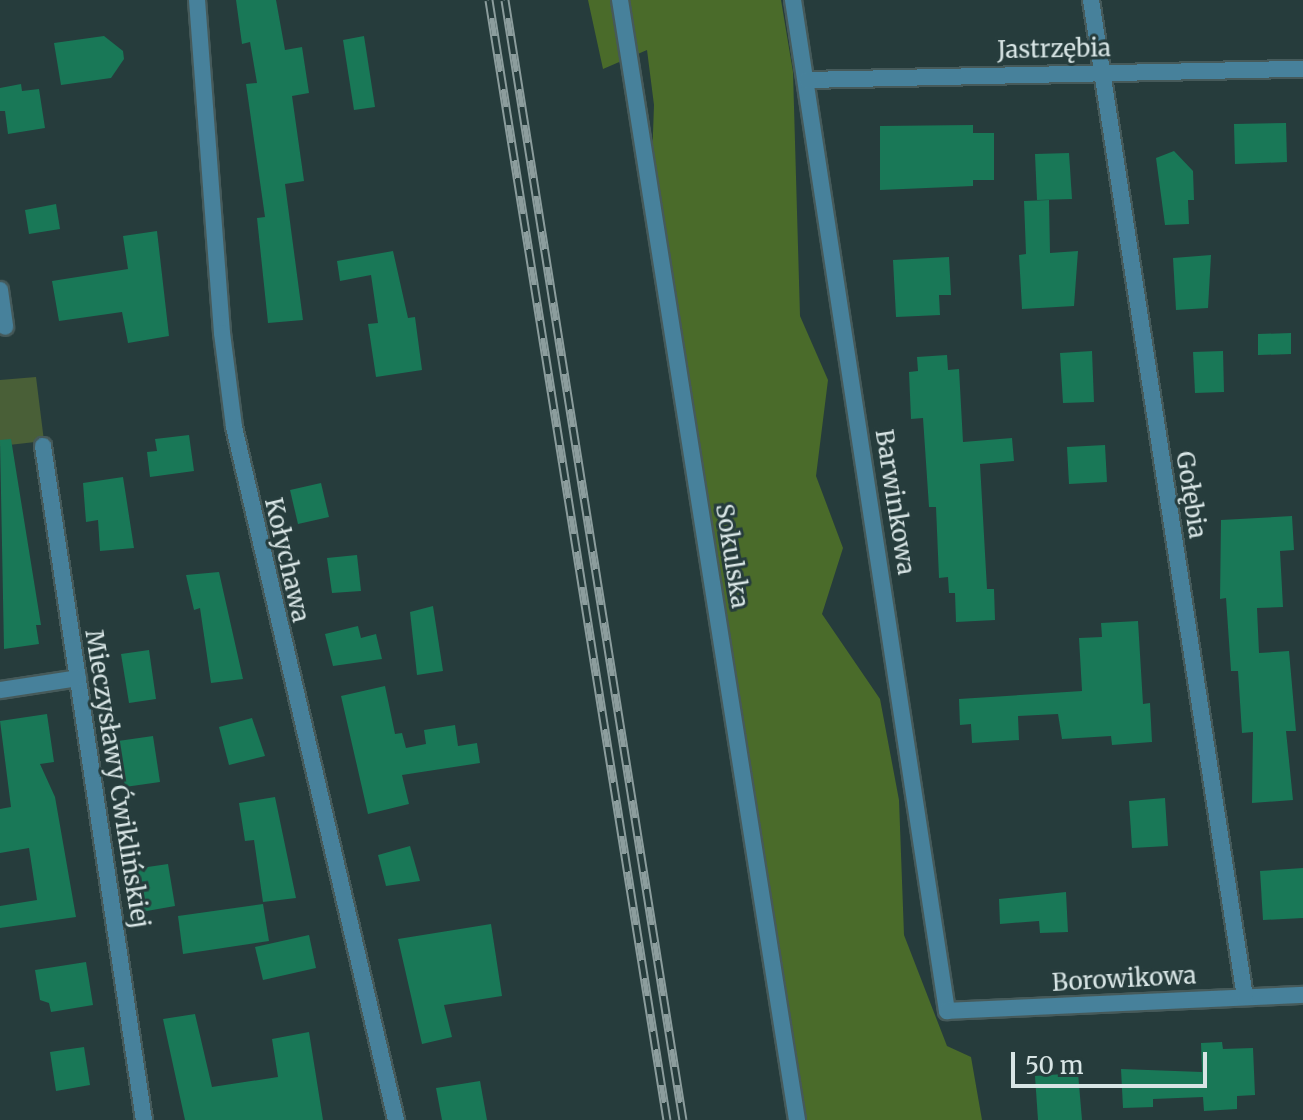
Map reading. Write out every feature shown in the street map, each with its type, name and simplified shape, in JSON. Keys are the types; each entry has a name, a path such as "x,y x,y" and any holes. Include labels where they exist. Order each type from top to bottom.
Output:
{"street":[{"name":"Kołychawa","path":"197,0 222,333 236,440 396,1120"},
{"name":"Sokulska","path":"620,0 797,1120"},
{"name":"Barwinkowa","path":"793,0 947,1011"},
{"name":"Gołębia","path":"1091,0 1245,997"},
{"name":"Jastrzębia","path":"807,80 1303,69"},
{"path":"0,290 5,327"},
{"name":"Mieczysławy Ćwiklińskiej","path":"43,446 144,1120"},
{"path":"0,690 78,678"},
{"name":"Borowikowa","path":"947,1011 1303,995"}],"green space":[{"path":"588,0 781,0 793,72 800,316 828,380 816,476 843,548 822,614 880,699 899,800 904,935 947,1046 971,1057 982,1120 805,1120 652,161 654,105 647,50 603,69"},
{"path":"36,377 44,441 0,446 0,380"}],"building":[{"path":"236,0 276,0 285,50 302,47 309,93 292,96 304,181 285,184 303,320 268,323 257,218 265,217 246,84 257,83 250,42 242,44"},
{"path":"104,36 123,51 124,59 111,78 61,85 54,43"},
{"path":"364,36 375,107 354,110 343,40"},
{"path":"21,84 22,91 39,89 45,128 8,134 5,111 0,111 0,88"},
{"path":"1286,123 1287,162 1235,164 1234,124"},
{"path":"973,125 973,133 994,133 994,180 973,180 973,186 880,190 880,126"},
{"path":"1174,151 1193,171 1194,200 1188,200 1189,224 1165,225 1156,158"},
{"path":"1069,153 1072,199 1037,200 1035,154"},
{"path":"1049,200 1050,253 1078,251 1074,306 1022,309 1019,255 1026,254 1024,201"},
{"path":"56,204 60,229 29,234 25,210"},
{"path":"157,231 169,336 128,343 122,312 59,321 52,281 128,269 123,236"},
{"path":"393,251 408,318 415,317 422,370 376,377 368,324 378,323 371,275 340,281 337,261"},
{"path":"1211,255 1208,308 1176,310 1173,258"},
{"path":"949,257 951,295 939,295 940,315 896,317 893,260"},
{"path":"1291,333 1291,354 1258,355 1258,334"},
{"path":"1092,351 1094,402 1063,403 1060,353"},
{"path":"1223,351 1224,392 1195,393 1193,352"},
{"path":"947,355 948,370 959,369 963,442 1012,438 1014,461 980,464 987,589 994,589 995,620 956,622 955,593 949,593 948,577 939,578 936,507 929,507 923,418 911,419 909,372 918,371 917,357"},
{"path":"189,435 194,471 150,477 147,452 157,451 155,439"},
{"path":"11,439 41,625 36,625 39,644 4,649 0,440"},
{"path":"1105,445 1107,482 1069,484 1067,447"},
{"path":"123,477 134,548 100,551 98,520 86,522 83,483"},
{"path":"321,483 329,517 298,524 290,490"},
{"path":"1292,516 1294,550 1280,551 1283,607 1257,608 1259,653 1289,651 1296,731 1286,731 1293,800 1252,803 1253,732 1242,733 1238,671 1231,671 1226,598 1220,599 1221,520"},
{"path":"357,555 361,591 332,593 327,558"},
{"path":"219,572 243,679 211,683 200,608 194,610 186,575"},
{"path":"433,606 443,671 417,675 410,612"},
{"path":"1138,621 1143,704 1150,703 1152,742 1112,745 1111,736 1062,739 1058,714 1018,716 1019,740 972,743 971,724 960,725 959,699 1082,691 1079,638 1102,637 1101,623"},
{"path":"358,626 361,638 376,634 382,659 333,666 325,634"},
{"path":"149,650 156,699 129,703 121,654"},
{"path":"385,686 395,734 402,733 406,748 426,744 424,730 455,725 458,746 477,743 480,763 402,775 409,804 368,814 341,696"},
{"path":"47,714 54,762 40,764 55,797 76,917 0,928 0,906 37,900 29,848 0,853 0,809 11,807 0,721"},
{"path":"252,718 265,756 229,765 219,727"},
{"path":"153,736 160,782 125,787 118,741"},
{"path":"275,797 296,898 263,902 254,840 245,841 239,803"},
{"path":"1165,798 1168,846 1132,848 1129,801"},
{"path":"410,846 420,881 386,886 378,855"},
{"path":"168,864 175,906 141,912 134,869"},
{"path":"1303,868 1303,918 1263,920 1260,871"},
{"path":"1066,892 1068,932 1040,933 1039,921 1000,924 999,899"},
{"path":"263,904 269,941 183,954 178,916"},
{"path":"491,924 502,996 444,1005 452,1037 422,1044 398,939"},
{"path":"309,935 316,968 263,980 255,947"},
{"path":"86,962 93,1005 51,1012 49,1003 40,1000 35,970"},
{"path":"195,1014 212,1087 278,1077 272,1039 309,1032 323,1120 185,1120 163,1019"},
{"path":"1222,1042 1223,1049 1253,1048 1255,1095 1237,1096 1237,1109 1204,1111 1203,1097 1153,1099 1153,1107 1123,1108 1121,1069 1202,1072 1201,1043"},
{"path":"84,1047 90,1085 56,1091 50,1052"},
{"path":"1078,1073 1082,1120 1038,1120 1035,1076"},
{"path":"480,1081 487,1120 442,1120 436,1088"}],"railway":[{"path":"489,0 667,1120"},
{"path":"505,0 683,1120"}]}
